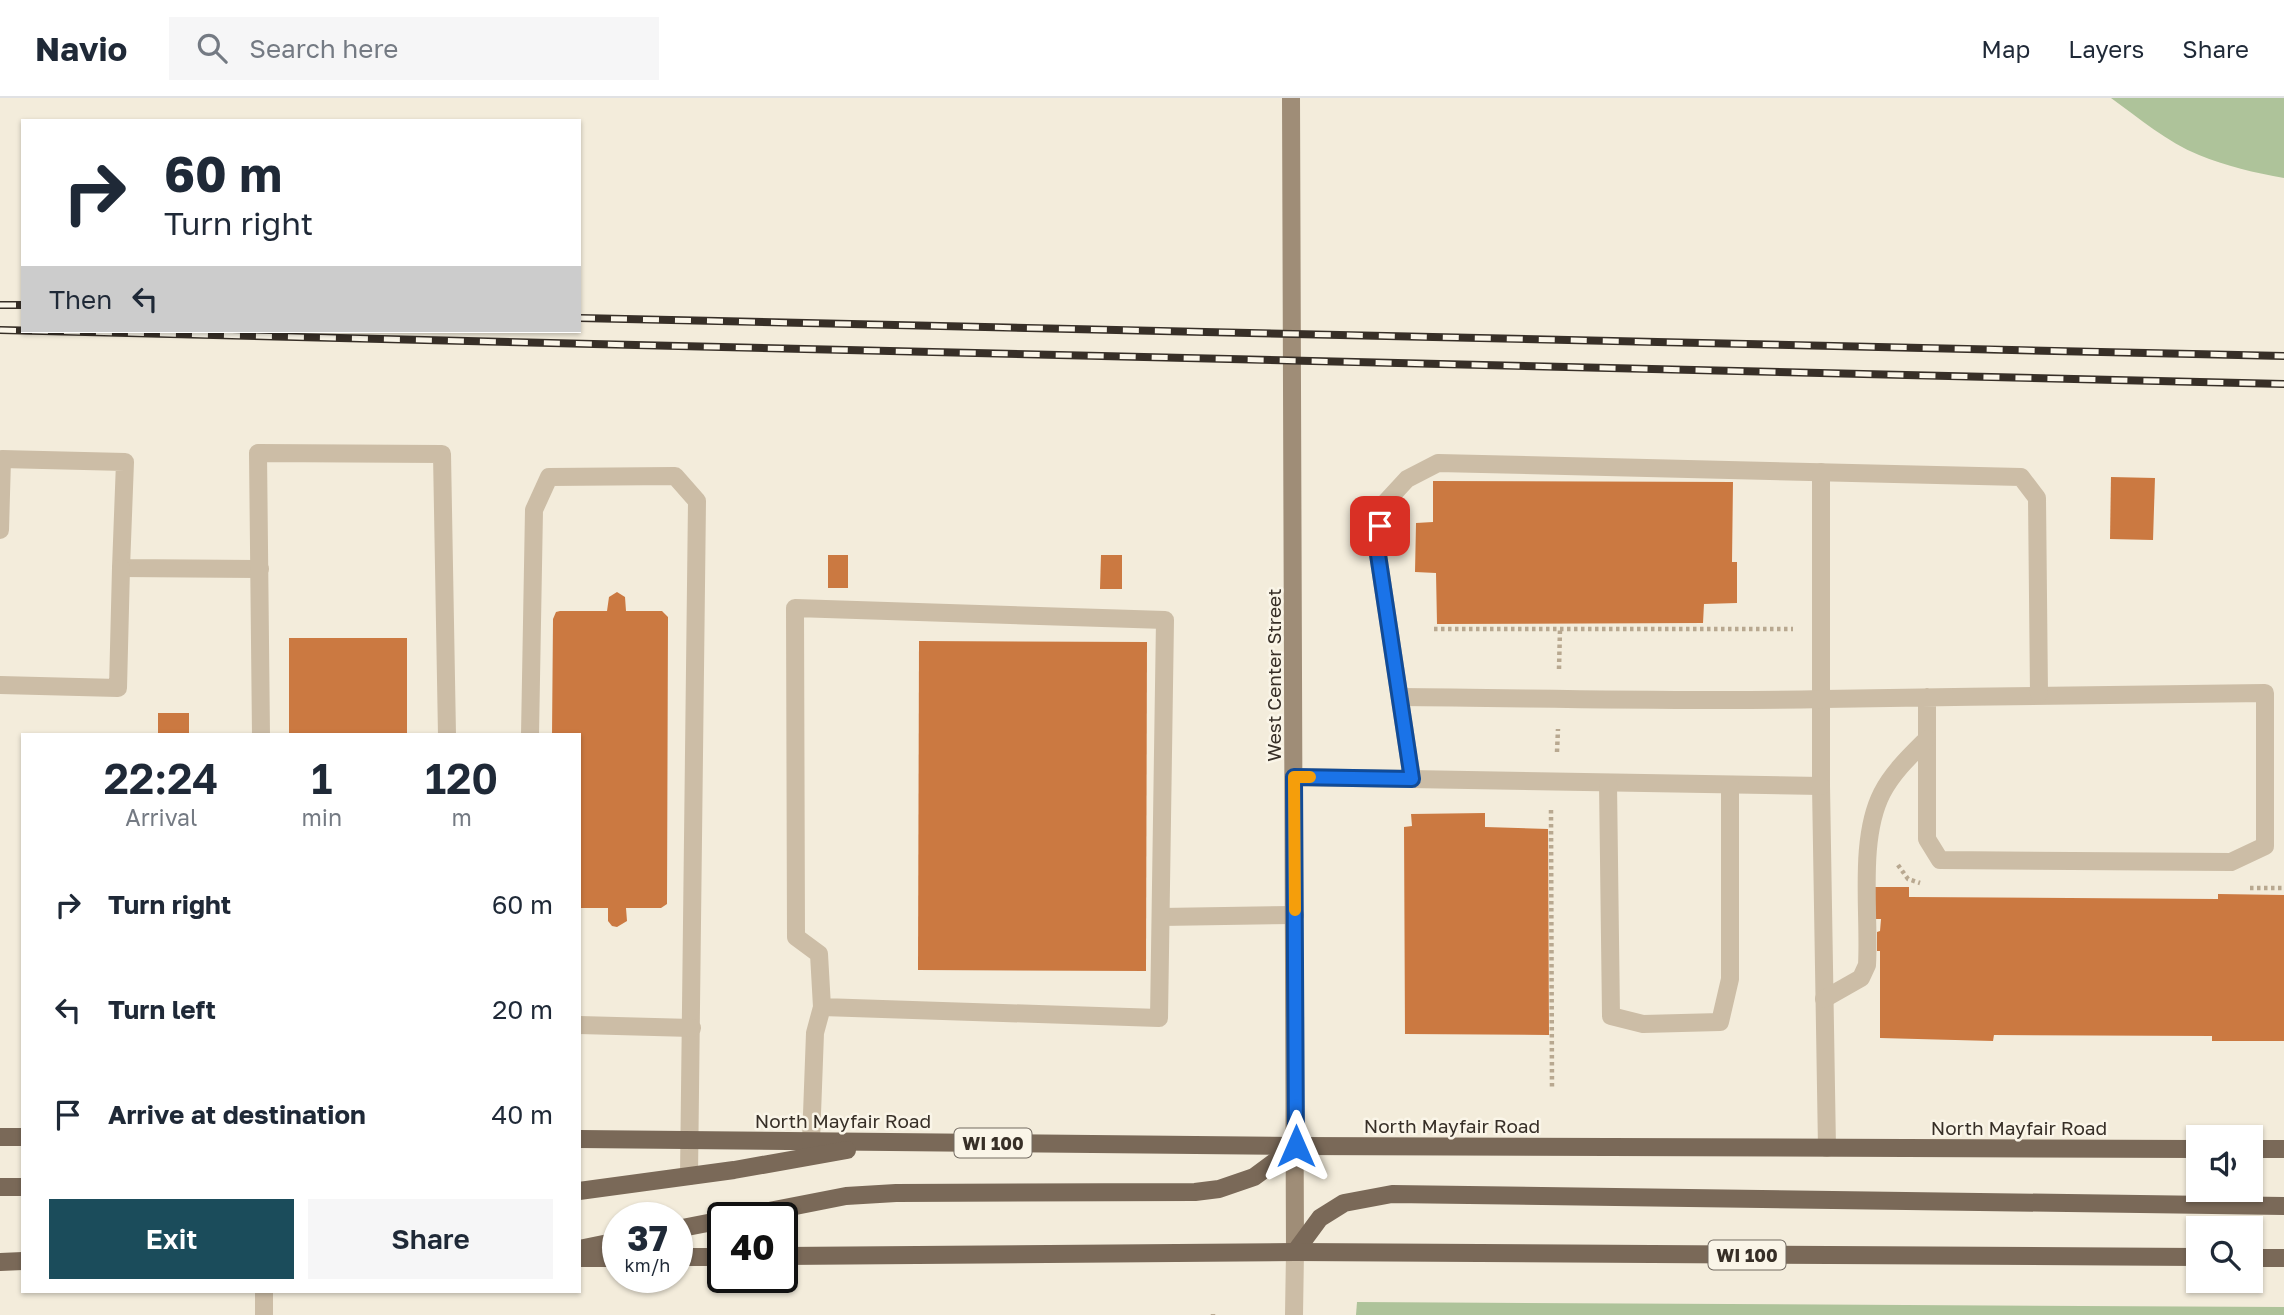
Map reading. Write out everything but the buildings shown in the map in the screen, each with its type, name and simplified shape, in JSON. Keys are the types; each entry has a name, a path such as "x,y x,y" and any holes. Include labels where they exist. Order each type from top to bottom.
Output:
{"main road":[{"path":"0,1137 21,1137"},
{"name":"North Mayfair Road","path":"581,1139 1296,1146 2186,1149"},
{"path":"581,1191 689,1176 892,1142"},
{"path":"798,1205 846,1196 896,1193 1195,1192 1219,1189 1254,1177 1296,1146"},
{"path":"2263,1149 2284,1149"},
{"path":"0,1187 21,1187"},
{"path":"1296,1252 1320,1218 1344,1203 1392,1194 2284,1206"},
{"path":"581,1249 602,1244"},
{"name":"WI 100","path":"798,1256 1296,1252 2186,1257"},
{"path":"581,1258 602,1258"},
{"path":"2263,1258 2284,1258"},
{"path":"0,1262 21,1261"}],"street":[{"name":"West Center Street","path":"1291,98 1296,1252"},
{"path":"261,733 258,453 442,454 447,733"},
{"path":"0,530 2,458 125,462 118,688 0,685"},
{"path":"1412,779 1377,548 1383,505 1407,479 1438,463 2021,477 2037,498 2039,694"},
{"path":"1821,472 1821,786 1827,1148"},
{"path":"530,733 534,510 549,477 675,476 697,501 689,1176"},
{"path":"121,568 260,569"},
{"path":"811,1141 815,1033 822,1007 819,954 796,937 795,608 1165,620 1159,1017 822,1007"},
{"path":"1400,697 1822,699 2039,694 2264,693 2265,846 2231,862 1940,860 1927,839 1927,697"},
{"path":"1825,999 1861,978 1867,965 1867,868 1871,826 1881,795 1898,769 1927,739"},
{"path":"1294,777 1821,786"},
{"path":"1608,782 1611,1016 1643,1024 1720,1022 1730,979 1730,785"},
{"path":"1161,917 1295,915"},
{"path":"581,1025 692,1028"},
{"path":"1294,1315 1296,1252"},
{"path":"264,1293 264,1315"}],"path":[{"path":"1434,629 1793,629 1793,642"},
{"path":"1559,669 1560,629"},
{"path":"1557,758 1558,724"},
{"path":"1540,810 1552,810 1552,1090"}],"green space":[{"path":"2111,98 2284,98 2284,178 2230,166 2187,150"},
{"path":"1357,1302 2284,1307 2284,1315 1356,1315"}],"railway":[{"path":"0,305 21,305"},
{"path":"581,318 2284,356"},
{"path":"0,330 21,330"},
{"path":"127,333 2284,384"}],"slow traffic":[{"path":"1295,910 1294,777 1310,777"}],"route":[{"path":"1296,1146 1294,777 1412,779 1377,548 1380,526"}]}
